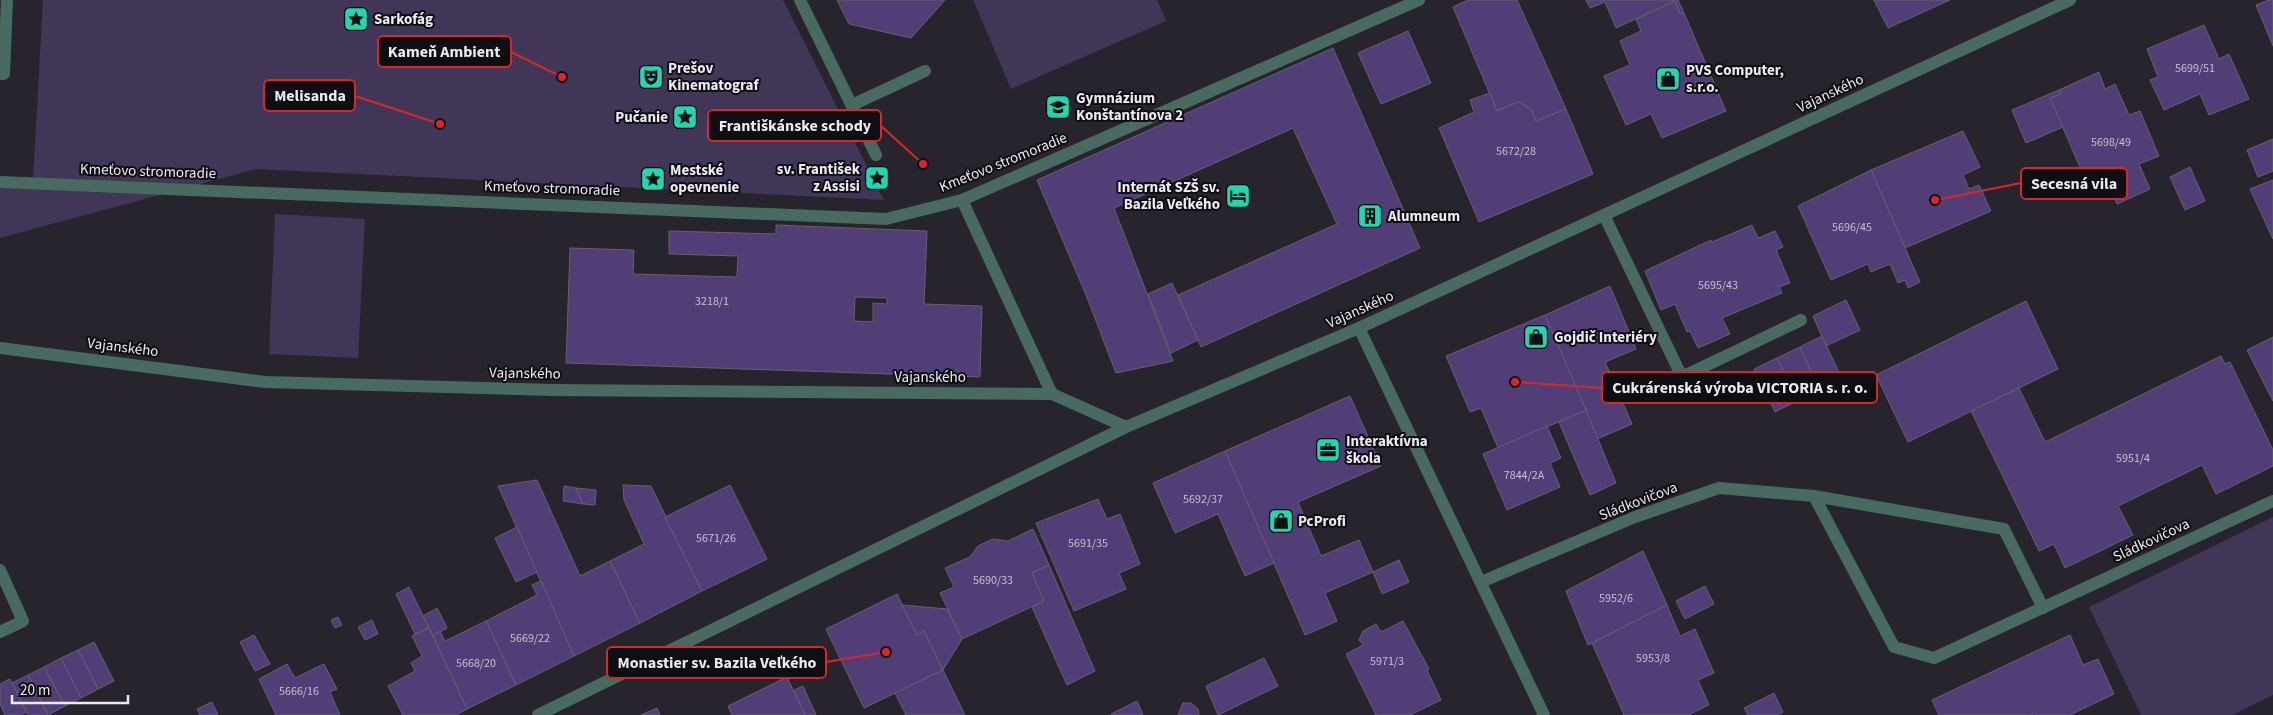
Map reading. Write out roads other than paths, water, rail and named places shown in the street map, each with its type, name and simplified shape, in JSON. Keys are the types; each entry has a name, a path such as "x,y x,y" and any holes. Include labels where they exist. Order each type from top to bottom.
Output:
{"street":[{"path":"0,74 4,74 7,0"},
{"path":"800,0 876,155"},
{"name":"Kmeťovo stromoradie","path":"0,182 886,219 962,200 1420,0"},
{"name":"Vajanského","path":"538,715 1126,427 1359,328 2070,0"},
{"path":"852,105 925,71"},
{"path":"962,200 1052,394"},
{"path":"1604,215 1682,377 1801,320"},
{"path":"1359,328 1544,715"},
{"name":"Vajanského","path":"0,348 265,382 553,390 1052,394 1126,427"},
{"name":"Sládkovičova","path":"1481,582 1635,517 1719,488 1814,496 2004,529 2043,608"},
{"name":"Sládkovičova","path":"1814,496 1894,647 1934,658 2273,501"},
{"path":"0,570 23,621 0,632"}],"place":[{"name":"Sarkofág","path":"356,19"},
{"name":"Kameň Ambient","path":"562,77"},
{"name":"Prešov Kinematograf","path":"651,77"},
{"name":"PVS Computer, s.r.o.","path":"1668,79"},
{"name":"Gymnázium Konštantínova 2","path":"1058,107"},
{"name":"Pučanie","path":"685,117"},
{"name":"Melisanda","path":"440,124"},
{"name":"Františkánske schody","path":"923,164"},
{"name":"sv. František z Assisi","path":"877,178"},
{"name":"Mestské opevnenie","path":"653,179"},
{"name":"Internát SZŠ sv. Bazila Veľkého","path":"1238,196"},
{"name":"Secesná vila","path":"1935,200"},
{"name":"Alumneum","path":"1370,216"},
{"name":"Gojdič Interiéry","path":"1536,337"},
{"name":"Cukrárenská výroba VICTORIA s. r. o.","path":"1515,382"},
{"name":"Interaktívna škola","path":"1328,450"},
{"name":"PcProfi","path":"1281,521"},
{"name":"Monastier sv. Bazila Veľkého","path":"886,652"}]}
